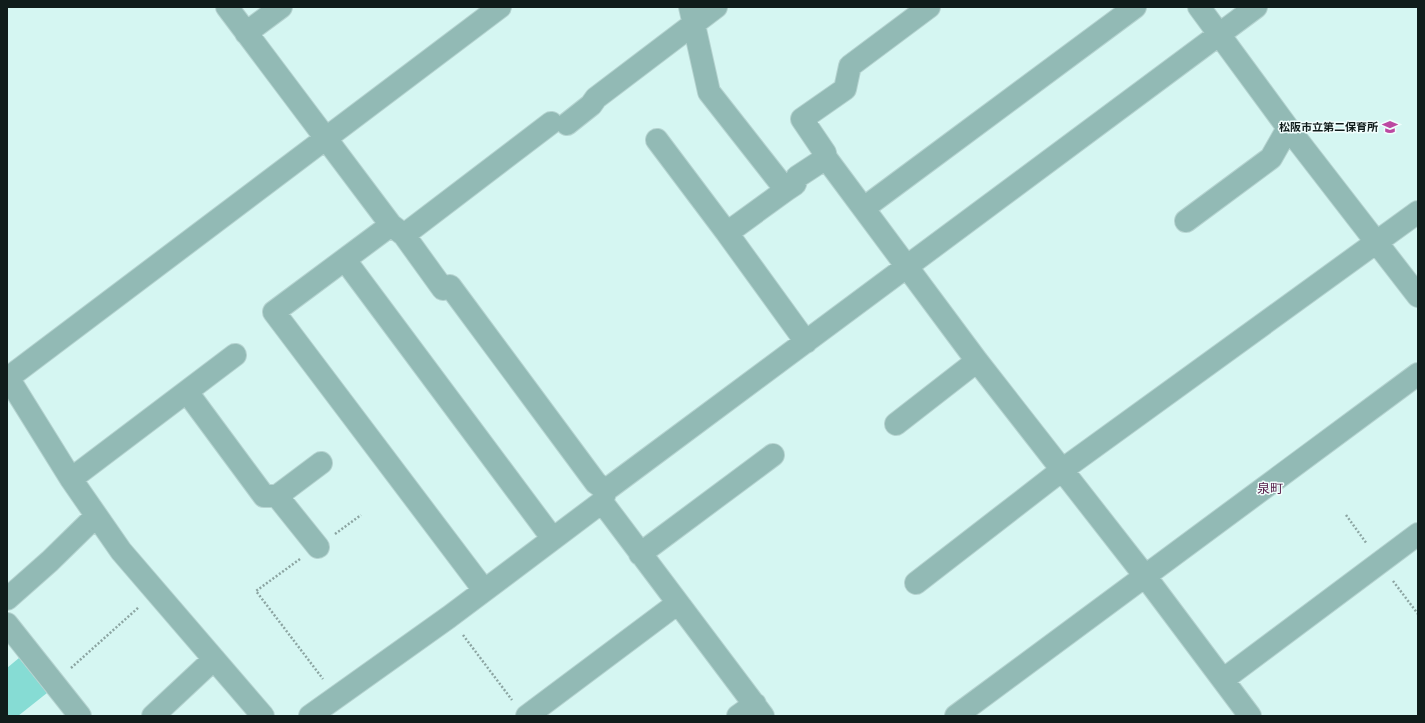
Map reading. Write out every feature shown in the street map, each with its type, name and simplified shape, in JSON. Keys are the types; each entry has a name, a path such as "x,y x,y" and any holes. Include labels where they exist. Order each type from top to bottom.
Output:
{"street":[{"path":"227,7 443,289 450,286 596,483 640,554 678,603 752,712"},
{"path":"246,33 282,7"},
{"path":"263,716 121,551 71,479 8,377 500,7"},
{"path":"484,590 274,312 345,260 398,230 559,124 591,105 596,98 692,15 716,7"},
{"path":"929,7 850,66 845,89 802,119 825,153 826,158 977,361 1145,576 1224,679 1250,716"},
{"path":"864,208 1135,7"},
{"path":"1199,7 1288,128 1418,296"},
{"path":"310,716 449,617 553,539 604,496 806,342 1256,7"},
{"path":"692,15 709,92 786,190"},
{"path":"1186,221 1271,158 1288,128"},
{"path":"657,140 806,342"},
{"path":"727,233 795,184 797,177 826,158"},
{"path":"916,584 1062,470 1418,212"},
{"path":"345,260 553,539"},
{"path":"71,479 236,355"},
{"path":"896,424 977,361"},
{"path":"956,716 1418,374"},
{"path":"187,392 264,496 277,496 321,463"},
{"path":"640,554 772,456"},
{"path":"277,496 318,547"},
{"path":"7,599 50,561 96,516"},
{"path":"1224,679 1418,534"},
{"path":"521,710 678,603"},
{"path":"7,624 80,716"},
{"path":"153,716 214,659"}],"path":[{"path":"336,697 256,591 361,515"},
{"path":"54,682 156,592"},
{"path":"449,617 521,710"}],"shaded area":[{"path":"19,658 47,693 18,716 7,716 7,668"}],"place":[{"name":"松阪市立第二保育所","path":"1390,127"}],"district":[{"name":"泉町","path":"1270,488"}]}
